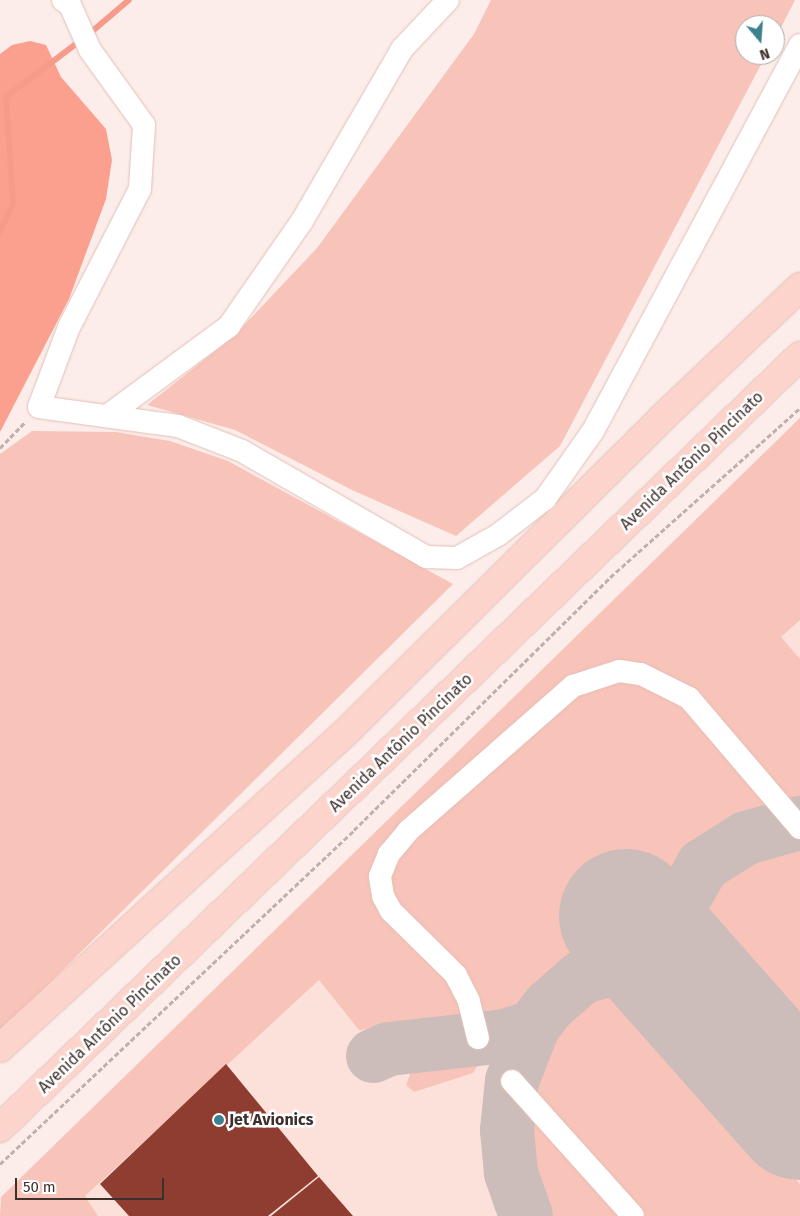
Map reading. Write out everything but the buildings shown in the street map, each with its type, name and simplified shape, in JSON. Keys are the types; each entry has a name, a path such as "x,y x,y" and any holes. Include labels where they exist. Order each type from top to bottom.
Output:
{"main road":[{"path":"0,1048 345,732 661,419 800,287"},
{"name":"Avenida Antônio Pincinato","path":"0,1128 800,356"}],"street":[{"path":"63,0 70,5 90,50 144,125 140,189 69,327 39,407 178,426 242,451 426,557 457,558 498,535 545,499 593,431 800,45"},
{"path":"107,416 229,326 302,221 402,49 448,0"},
{"path":"478,1038 469,1001 456,975 391,911 383,896 380,876 389,854 408,831 573,686 619,671 642,674 689,698 800,828"},
{"path":"512,1081 633,1216"}],"path":[{"path":"0,448 39,407"},
{"path":"0,1164 340,843 616,572 800,408"}],"shaded area":[{"path":"491,0 795,0 785,20 785,15 735,15 735,65 761,65 560,446 456,536 352,490 235,430 147,405 233,337 317,248 474,34"},
{"path":"30,41 46,45 61,77 106,129 112,160 106,199 69,299 0,432 0,54 12,45"},
{"path":"800,418 800,1216 0,1216 4,1197"},
{"path":"800,418 800,620 781,637 800,659 800,808 791,809 708,707 594,670 374,875 443,969 465,1019 359,1030 319,980 85,1196 98,1216 0,1216 1,1197"},
{"path":"32,431 116,432 170,441 228,461 453,584 0,1032 0,454"},
{"path":"626,678 673,695 779,811 735,825 705,842 657,878 592,938 528,1005 482,1019 393,901 388,874 399,853 574,693"},
{"path":"800,840 800,1045 707,939 703,909 707,893 731,865 750,854"},
{"path":"616,995 644,1006 800,1184 800,1216 638,1216 528,1090 538,1053 553,1027 585,999"},
{"path":"470,1057 480,1061 473,1073 414,1092 406,1085 412,1069 421,1061"},
{"path":"523,1106 627,1216 541,1216 522,1152"}],"waterway":[{"path":"89,34 129,0"},
{"path":"0,232 13,203 6,97 81,40"}],"taxiway":[{"path":"526,1216 511,1173 507,1130 512,1081 533,1027 549,1006 581,978 623,965 647,965 675,971 672,955 679,907 703,865 746,838 800,823"},
{"path":"373,1056 389,1049 505,1036 533,1027"}],"runway":[{"path":"626,916 800,1113"}],"place":[{"name":"Jet Avionics","path":"219,1120"}]}
